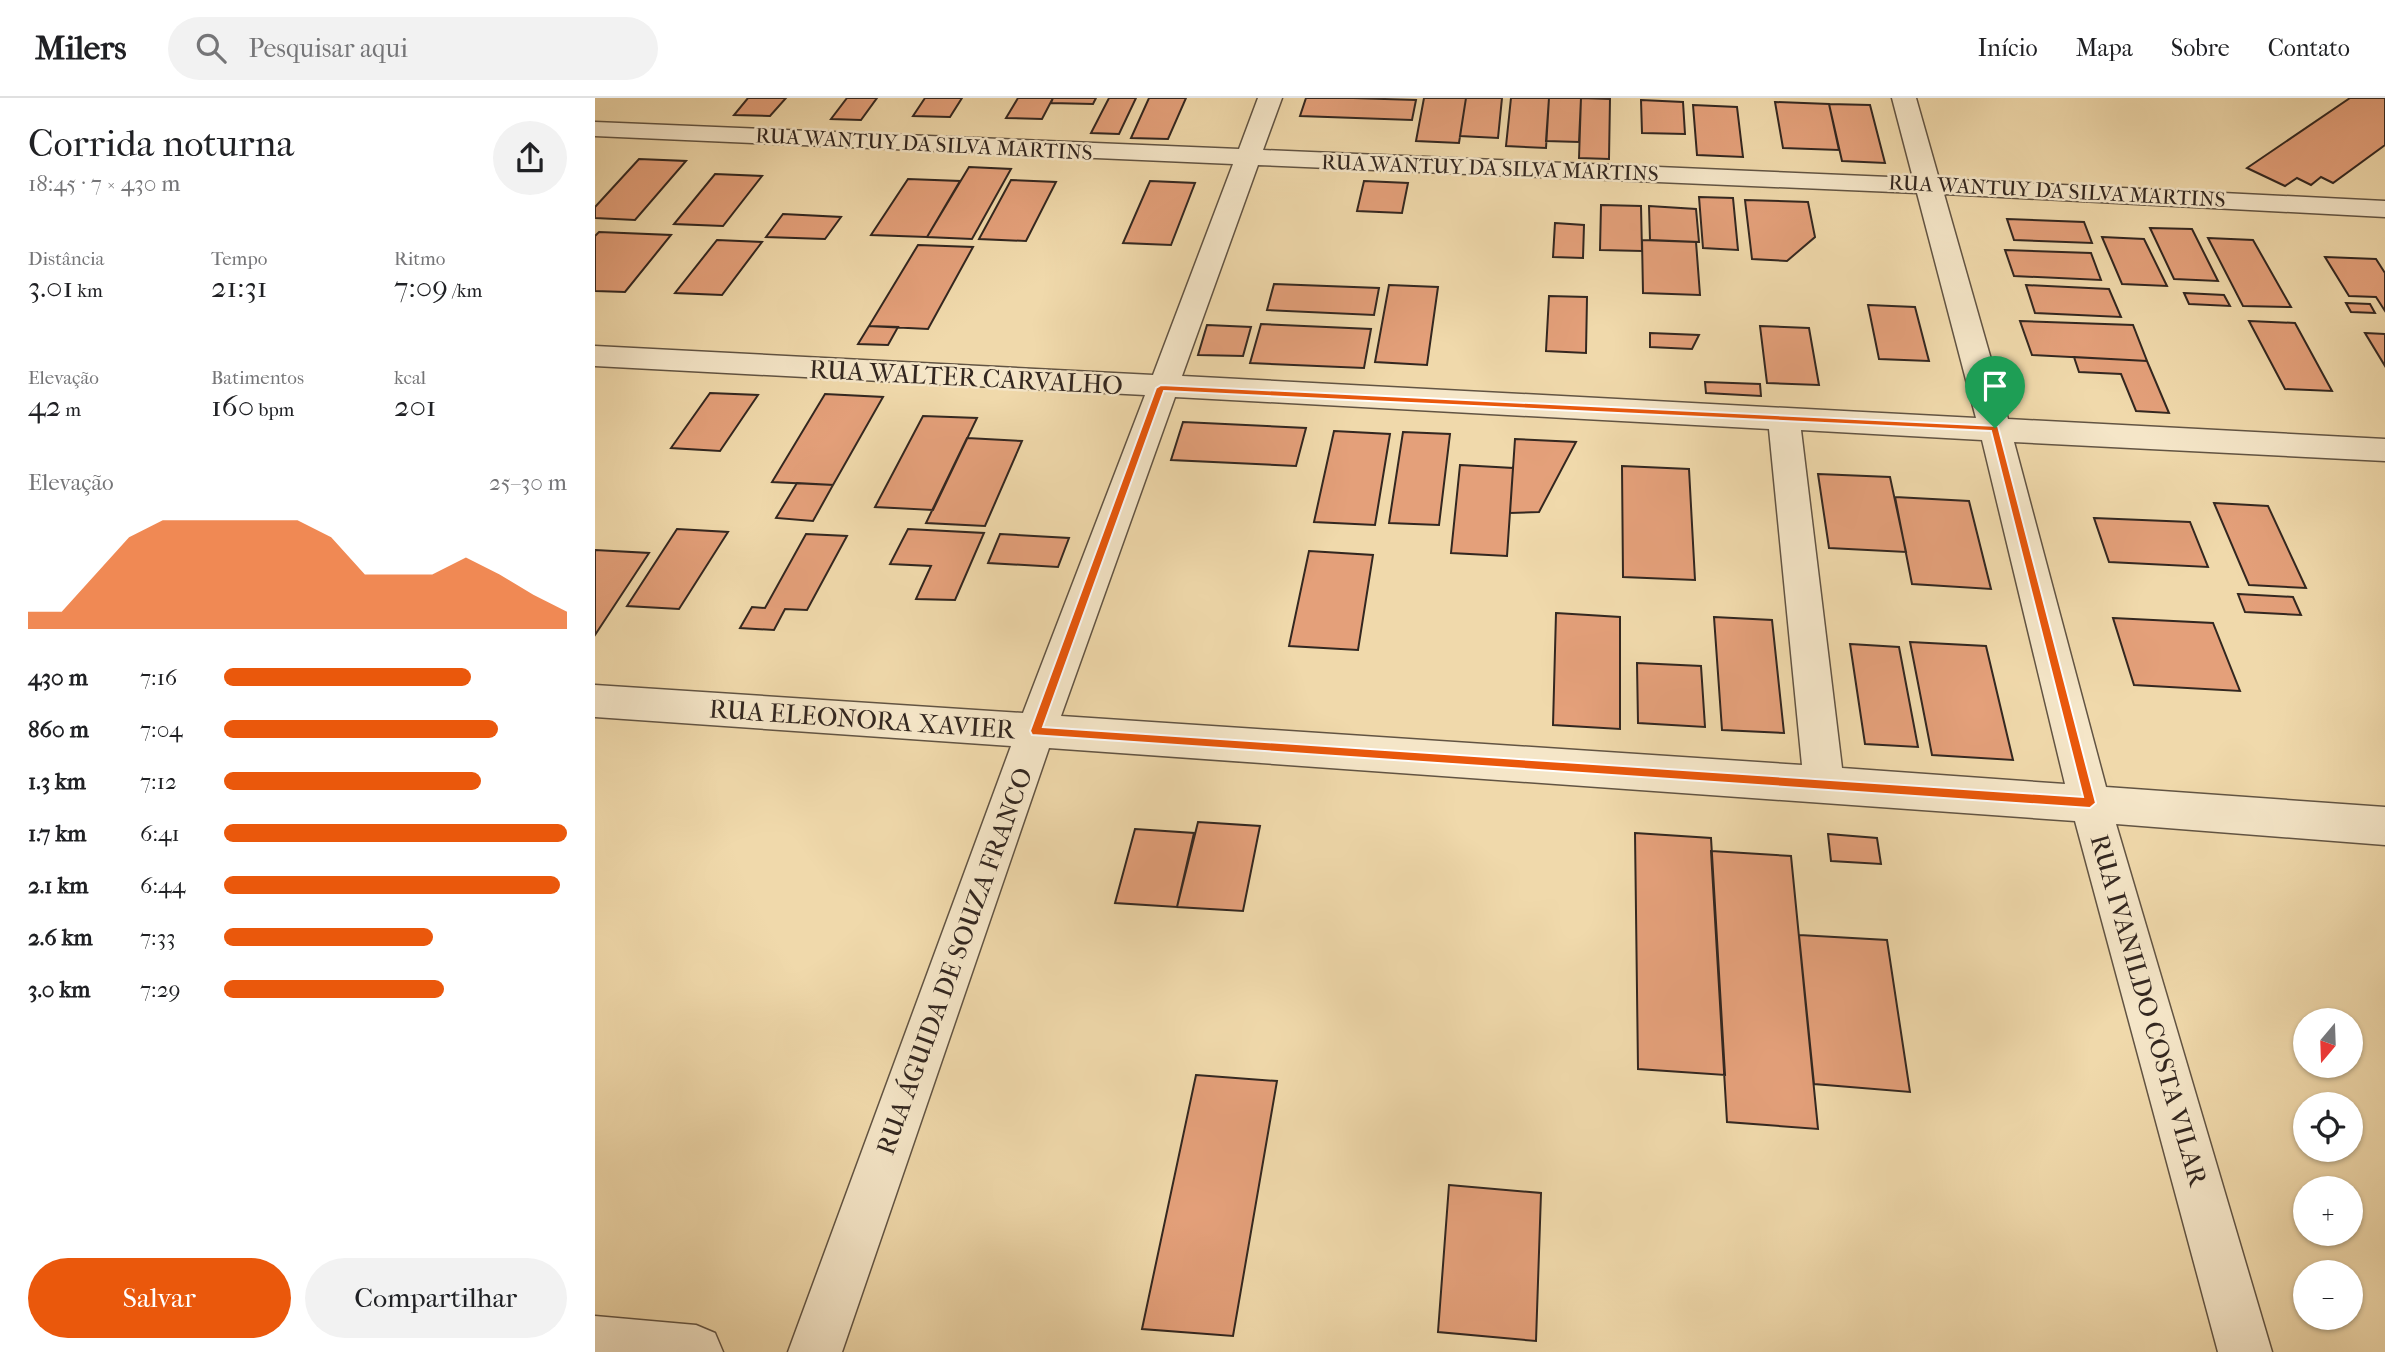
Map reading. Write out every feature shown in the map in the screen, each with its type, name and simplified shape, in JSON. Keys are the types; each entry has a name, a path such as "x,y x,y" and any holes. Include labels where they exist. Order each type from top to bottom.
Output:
{"street":[{"name":"RUA ÁGUIDA DE SOUZA FRANCO","path":"815,1352 1036,731 1270,98"},
{"name":"RUA IVANILDO COSTA VILAR","path":"1904,98 1995,428 2090,803 2245,1352"},
{"name":"RUA WANTUY DA SILVA MARTINS","path":"595,129 1248,159 1927,184 2385,209"},
{"name":"RUA WALTER CARVALHO","path":"595,356 1161,388 1995,428 2385,450"},
{"path":"1784,418 1824,784"},
{"name":"RUA ELEONORA XAVIER","path":"595,701 1824,784 2385,826"},
{"path":"595,1343 696,1352"}],"building":[{"path":"748,98 786,98 770,116 734,115"},
{"path":"847,98 877,98 861,120 831,119"},
{"path":"925,98 962,98 950,117 913,116"},
{"path":"1018,98 1053,98 1042,119 1006,118"},
{"path":"1053,98 1096,98 1093,104 1051,103"},
{"path":"1109,98 1136,98 1119,134 1091,133"},
{"path":"1149,98 1186,98 1168,139 1131,138"},
{"path":"1306,98 1416,100 1412,120 1300,116"},
{"path":"1424,98 1466,98 1459,143 1416,141"},
{"path":"1466,98 1502,98 1498,138 1460,136"},
{"path":"1511,98 1549,98 1546,148 1506,146"},
{"path":"1549,98 1581,98 1579,142 1546,141"},
{"path":"1581,98 1610,99 1609,159 1579,158"},
{"path":"2350,98 2385,98 2385,145 2333,183 2321,177 2311,185 2297,178 2285,186 2247,168"},
{"path":"1641,100 1683,102 1685,134 1642,133"},
{"path":"1775,102 1829,104 1839,150 1783,148"},
{"path":"1829,104 1870,105 1885,163 1842,161"},
{"path":"1693,105 1737,107 1743,157 1697,155"},
{"path":"639,159 686,161 635,220 595,218 595,207"},
{"path":"969,167 1011,169 972,239 927,237"},
{"path":"715,174 762,176 723,226 674,224"},
{"path":"908,179 960,181 927,237 871,235"},
{"path":"1011,180 1056,182 1026,241 979,239"},
{"path":"1150,181 1195,183 1171,245 1123,243"},
{"path":"1364,181 1408,183 1402,213 1357,211"},
{"path":"1699,197 1733,198 1738,250 1703,248"},
{"path":"1745,200 1808,202 1815,237 1787,261 1752,259"},
{"path":"1601,205 1641,206 1642,251 1600,250"},
{"path":"1649,206 1696,209 1699,242 1650,240"},
{"path":"783,214 841,217 825,239 766,237"},
{"path":"2007,219 2084,222 2092,243 2014,240"},
{"path":"1555,223 1584,225 1583,258 1553,257"},
{"path":"2150,228 2192,229 2218,281 2174,279"},
{"path":"599,232 671,235 625,292 595,291 595,236"},
{"path":"2102,237 2144,239 2167,286 2122,284"},
{"path":"2208,238 2253,240 2291,307 2243,306"},
{"path":"717,240 762,242 722,295 675,293"},
{"path":"1642,240 1696,242 1700,295 1643,293"},
{"path":"918,245 973,247 928,329 869,326"},
{"path":"2005,250 2091,253 2101,280 2014,276"},
{"path":"2325,257 2376,259 2385,273 2385,311 2376,297 2349,296"},
{"path":"1274,284 1379,288 1374,315 1267,310"},
{"path":"1389,285 1438,287 1427,365 1375,362"},
{"path":"2026,285 2109,289 2121,317 2035,313"},
{"path":"2184,293 2224,295 2230,306 2189,304"},
{"path":"1549,296 1587,297 1586,353 1546,351"},
{"path":"2346,303 2370,304 2375,313 2351,312"},
{"path":"1868,305 1915,307 1929,361 1879,359"},
{"path":"2020,321 2133,325 2147,361 2032,355"},
{"path":"2249,321 2295,323 2332,391 2285,389"},
{"path":"1261,324 1371,329 1364,368 1250,363"},
{"path":"1207,325 1251,327 1243,356 1198,355"},
{"path":"869,326 898,327 888,345 858,344"},
{"path":"1760,326 1809,328 1819,385 1767,383"},
{"path":"1650,333 1699,335 1692,349 1650,347"},
{"path":"2365,333 2385,334 2385,366"},
{"path":"2074,357 2147,361 2169,413 2136,411 2121,374 2079,372"},
{"path":"1705,382 1760,384 1761,396 1706,393"},
{"path":"710,393 758,395 720,451 671,448"},
{"path":"825,394 883,397 833,485 772,482"},
{"path":"923,416 977,418 933,510 875,507"},
{"path":"1183,422 1306,428 1296,466 1171,460"},
{"path":"1334,431 1390,434 1375,525 1314,522"},
{"path":"1403,432 1450,434 1439,525 1389,523"},
{"path":"967,438 1022,441 985,526 926,523"},
{"path":"1515,439 1576,442 1539,512 1510,513"},
{"path":"1460,465 1513,468 1507,556 1451,553"},
{"path":"1622,466 1689,469 1695,580 1623,577"},
{"path":"1818,474 1890,477 1906,552 1829,548"},
{"path":"797,483 833,485 813,521 776,518"},
{"path":"1895,497 1969,501 1991,589 1912,584"},
{"path":"2214,503 2268,506 2306,588 2249,585"},
{"path":"2094,518 2190,522 2208,567 2109,562"},
{"path":"677,529 728,532 679,609 627,606"},
{"path":"908,529 984,533 955,600 916,599 931,566 890,564"},
{"path":"806,534 847,536 807,610 785,609 774,630 740,628 752,607 765,608"},
{"path":"1000,534 1069,538 1058,567 988,563"},
{"path":"595,550 649,553 595,635"},
{"path":"1309,551 1373,555 1358,650 1289,646"},
{"path":"2238,594 2293,597 2301,615 2245,612"},
{"path":"1556,613 1620,617 1620,729 1553,725"},
{"path":"1714,617 1772,620 1784,733 1722,730"},
{"path":"2113,618 2213,623 2240,691 2134,685"},
{"path":"1910,642 1986,646 2013,760 1932,755"},
{"path":"1850,644 1899,647 1918,747 1865,744"},
{"path":"1637,663 1701,666 1705,727 1638,723"},
{"path":"1198,822 1260,826 1243,911 1177,907"},
{"path":"1135,829 1194,833 1177,907 1115,903"},
{"path":"1635,833 1711,838 1725,1075 1638,1069"},
{"path":"1828,834 1877,838 1881,864 1831,861"},
{"path":"1711,851 1791,856 1818,1129 1727,1122"},
{"path":"1799,935 1887,940 1910,1092 1814,1084"},
{"path":"1196,1075 1277,1081 1233,1336 1142,1329"},
{"path":"1449,1185 1541,1193 1536,1341 1438,1332"}],"route":[{"path":"1161,388 1995,428 2090,803 1036,731 1161,388"}]}
